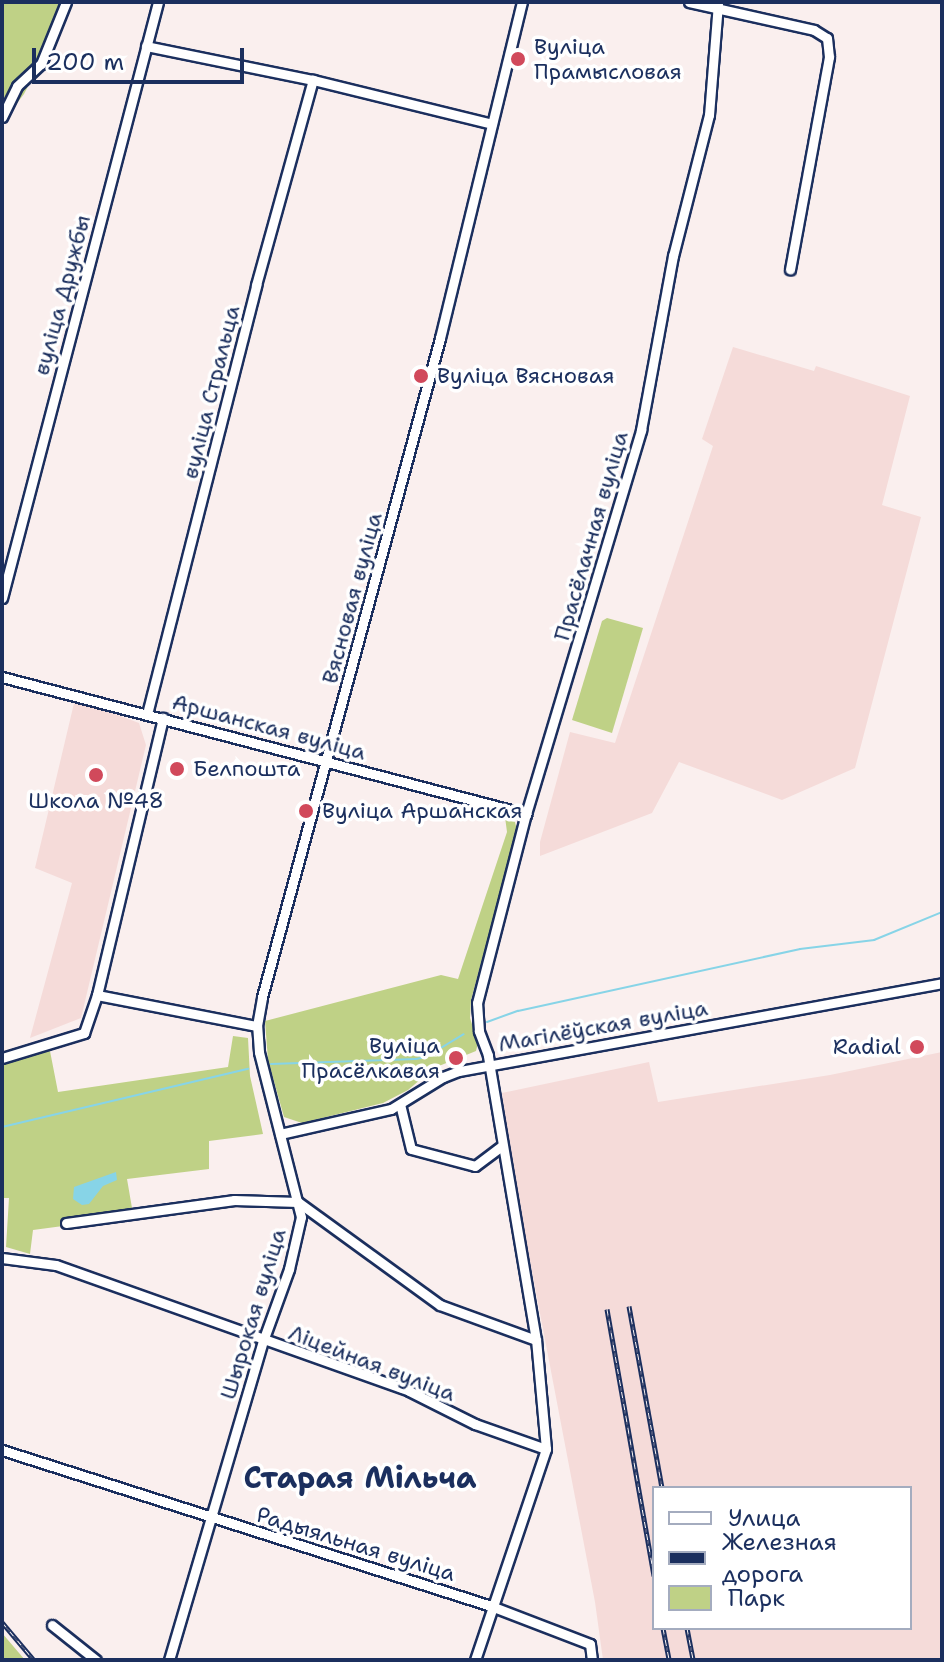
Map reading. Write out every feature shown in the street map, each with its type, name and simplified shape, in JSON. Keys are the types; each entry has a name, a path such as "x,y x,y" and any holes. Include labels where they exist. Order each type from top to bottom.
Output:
{"street":[{"path":"2,117 17,86 41,64 66,2"},
{"name":"вуліца Дружбы","path":"2,598 158,2"},
{"name":"Вясновая вуліца","path":"298,1202 261,1064 257,1026 440,338 522,2"},
{"path":"689,2 718,6 814,30 827,38 829,57 790,269"},
{"name":"Прасёлачная вуліца","path":"546,1449 536,1340 490,1065 479,1031 477,1003 526,814 641,430 673,256 709,115 718,6"},
{"path":"146,46 313,80 492,124"},
{"name":"вуліца Стральца","path":"147,714 256,285 313,80"},
{"name":"Аршанская вуліца","path":"2,677 526,814"},
{"path":"2,1058 84,1033 97,995 163,718"},
{"name":"Магілёўская вуліца","path":"280,1134 344,1122 400,1104 443,1077 490,1065 942,983"},
{"path":"97,995 257,1026"},
{"path":"400,1104 411,1149 475,1166 502,1146"},
{"name":"Шырокая вуліца","path":"66,1223 234,1200 298,1202 301,1217 297,1240 263,1341 169,1660"},
{"path":"298,1202 440,1305 536,1340"},
{"name":"Ліцейная вуліца","path":"2,1258 56,1265 409,1391 475,1424 546,1449"},
{"path":"475,1660 546,1449"},
{"name":"Радыяльная вуліца","path":"2,1450 491,1606 590,1644 592,1660"},
{"path":"52,1625 96,1660"}],"shaded area":[{"path":"733,347 814,371 816,366 910,396 882,505 921,517 855,768 782,800 679,762 652,813 540,856 540,842 570,732 615,743 713,446 702,439"},
{"path":"75,699 139,723 146,745 81,1018 30,1038 72,883 35,868"},
{"path":"942,1052 942,1660 603,1660 595,1602 526,1240 510,1177 502,1093 649,1062 658,1102 830,1075"}],"green space":[{"path":"2,2 71,2 24,94 2,123"},
{"path":"607,618 643,628 612,733 572,720 602,621"},
{"path":"505,817 515,822 517,831 471,1000 470,1018 478,1043 476,1051 434,1068 408,1090 383,1103 302,1123 284,1117 268,1060 265,1021 441,975 458,979 507,832"},
{"path":"233,1036 248,1038 250,1076 263,1134 209,1141 209,1169 127,1179 132,1208 63,1218 63,1226 33,1230 30,1254 6,1247 9,1198 2,1198 2,1064 50,1051 58,1092 228,1067"},
{"path":"2,1633 25,1660 2,1660"}],"water":[{"path":"116,1172 117,1180 103,1186 89,1204 82,1205 73,1199 74,1187"}],"waterway":[{"path":"487,1022 518,1011 800,949 874,940 942,912"},
{"path":"271,1064 416,1059 426,1057 464,1034"},
{"path":"2,1127 248,1069"}],"railway":[{"path":"629,1306 662,1486"},
{"path":"607,1309 652,1565"},
{"path":"2,1622 34,1660"},
{"path":"663,1630 669,1660"},
{"path":"687,1630 693,1660"}],"place":[{"name":"Вуліца Прамысловая","path":"518,59"},
{"name":"Вуліца Вясновая","path":"421,376"},
{"name":"Белпошта","path":"177,769"},
{"name":"Школа №48","path":"96,775"},
{"name":"Вуліца Аршанская","path":"306,811"},
{"name":"Radial","path":"917,1047"},
{"name":"Вуліца Прасёлкавая","path":"456,1058"}],"district":[{"name":"Старая Мільча","path":"360,1478"}]}
